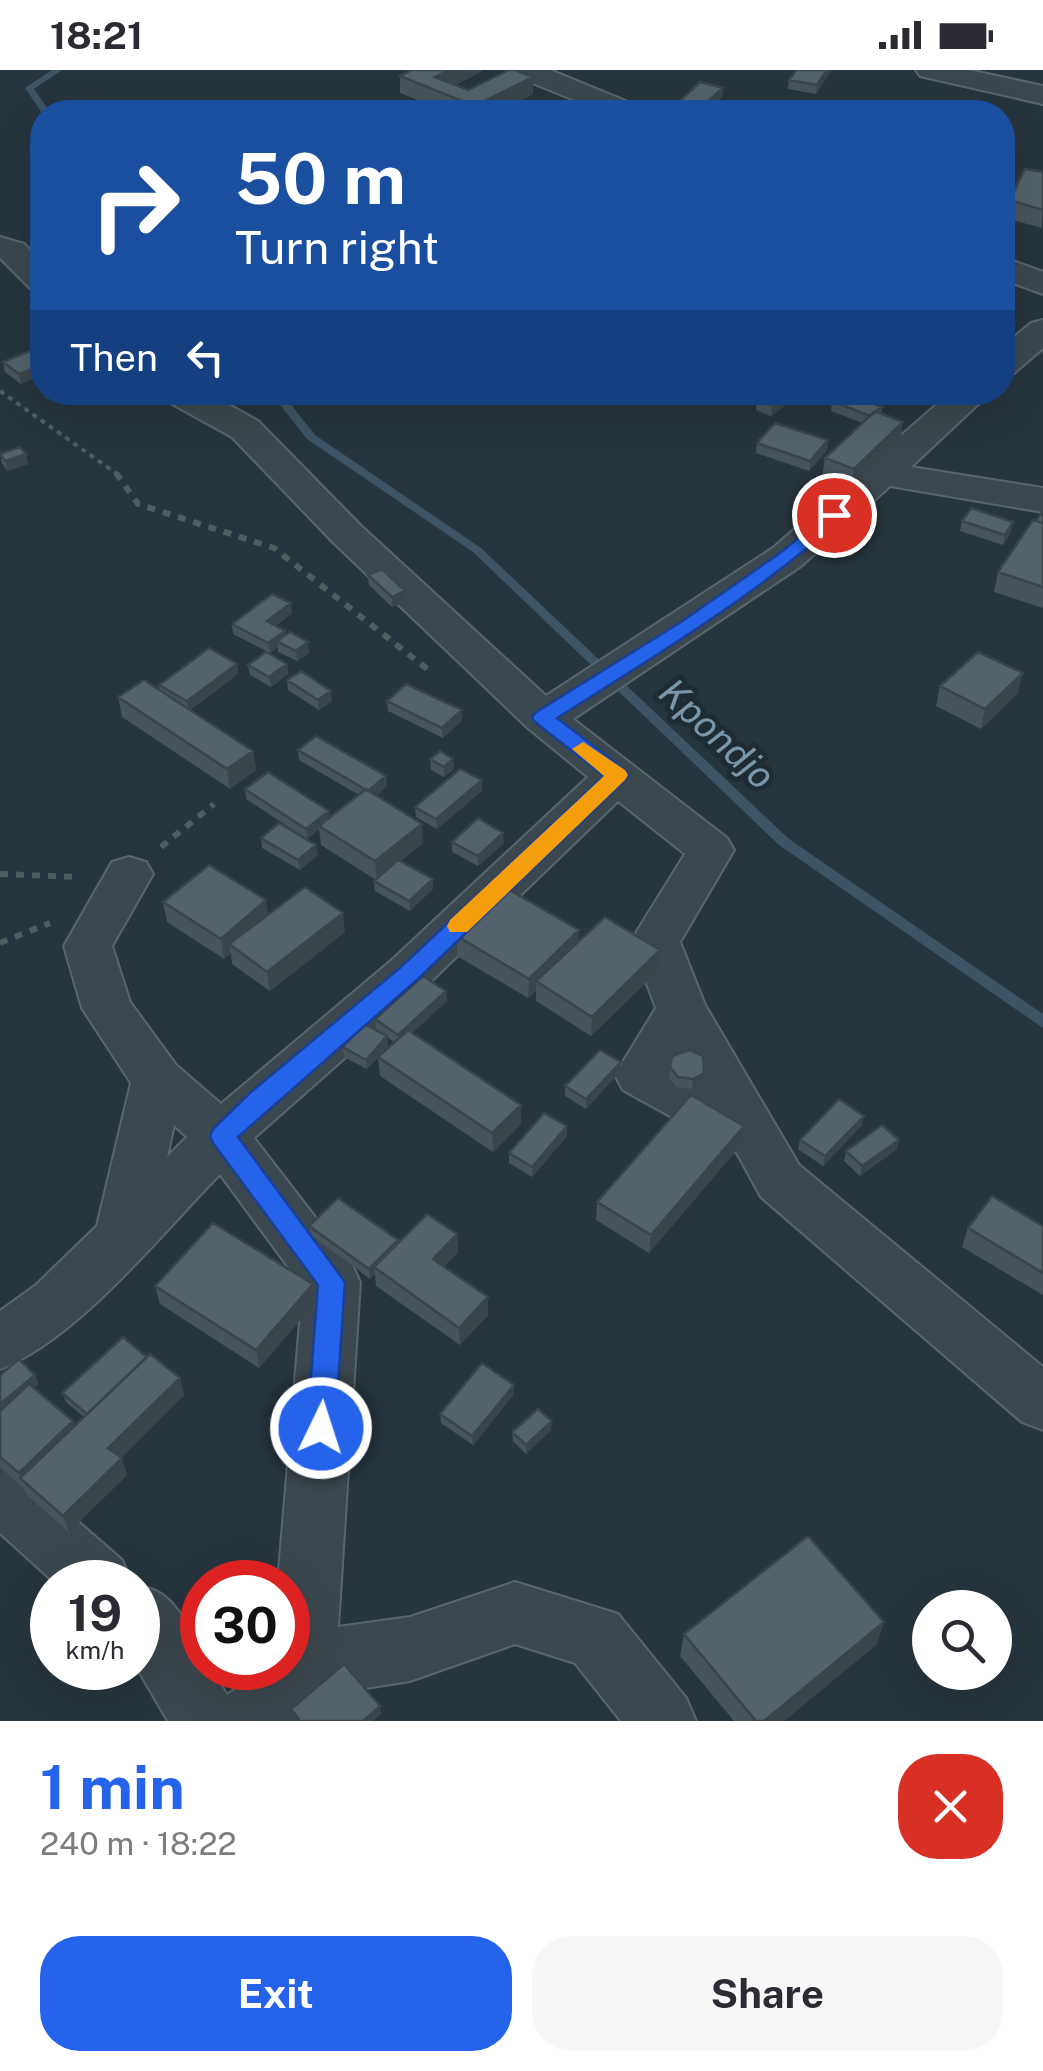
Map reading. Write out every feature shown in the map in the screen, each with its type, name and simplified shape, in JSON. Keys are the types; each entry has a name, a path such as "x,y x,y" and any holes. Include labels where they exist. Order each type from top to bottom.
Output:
{"street":[{"path":"525,70 599,100"},
{"path":"930,70 1038,85"},
{"path":"0,247 12,251 30,269"},
{"path":"1015,272 1043,284"},
{"path":"1015,355 1043,330"},
{"path":"201,405 244,429 347,534 553,711 618,775 711,850 655,941 681,1008 754,1140 780,1181 1043,1404"},
{"path":"553,711 688,626 787,557 958,405"},
{"path":"882,473 1043,500"},
{"path":"0,1343 56,1303 260,1099 409,973 618,775"},
{"path":"129,874 88,946 107,1008 158,1080 222,1136 332,1282 310,1576"},
{"path":"681,1008 641,1075 754,1140"},
{"path":"122,1236 158,1080"},
{"path":"0,1493 75,1560"},
{"path":"310,1678 336,1660 410,1650 515,1613 594,1637 663,1721"},
{"path":"160,1645 205,1721"},
{"path":"247,1721 292,1690"}],"path":[{"path":"0,391 120,476 138,504 274,548 349,612 439,677"}],"building":[{"path":"412,70 449,70 435,77 468,90 509,70 533,77 486,100 459,100 400,76"},
{"path":"796,70 827,70 817,85 789,80"},
{"path":"700,82 723,88 710,100 681,100"},
{"path":"1025,169 1043,172 1043,210 1015,202 1015,188"},
{"path":"30,351 30,370 19,374 3,362"},
{"path":"842,405 882,407 870,416"},
{"path":"875,411 903,422 854,469 825,458"},
{"path":"775,423 828,440 810,461 757,443"},
{"path":"20,447 26,454 5,461 0,454"},
{"path":"971,508 1013,522 1005,535 962,521"},
{"path":"1033,520 1043,523 1043,587 998,572"},
{"path":"382,569 405,591 392,597 368,575"},
{"path":"272,594 291,603 267,621 285,631 268,643 232,624"},
{"path":"290,632 308,642 296,651 277,641"},
{"path":"209,648 237,664 187,701 159,685"},
{"path":"266,652 287,664 269,677 248,665"},
{"path":"978,652 1023,673 985,709 940,686"},
{"path":"301,671 331,691 318,700 287,680"},
{"path":"144,680 253,751 227,769 118,697"},
{"path":"406,684 462,710 442,728 387,701"},
{"path":"316,736 386,776 368,791 298,750"},
{"path":"440,751 453,759 444,767 430,759"},
{"path":"460,769 482,780 436,819 415,807"},
{"path":"268,772 329,811 306,829 245,789"},
{"path":"366,789 422,824 375,861 319,826"},
{"path":"478,818 503,833 478,856 452,842"},
{"path":"279,823 316,845 298,860 261,838"},
{"path":"398,860 433,879 409,901 374,881"},
{"path":"209,865 266,900 221,939 163,902"},
{"path":"305,887 343,913 267,972 229,944"},
{"path":"508,889 579,930 529,979 457,936"},
{"path":"605,917 660,950 592,1017 536,981"},
{"path":"423,976 446,991 398,1035 375,1019"},
{"path":"364,1024 387,1036 366,1060 343,1047"},
{"path":"408,1030 521,1105 492,1133 378,1057"},
{"path":"600,1050 621,1062 586,1099 565,1086"},
{"path":"690,1050 703,1056 704,1073 693,1079 678,1077 670,1067 672,1056"},
{"path":"691,1095 744,1126 651,1235 597,1202"},
{"path":"839,1099 864,1116 825,1156 800,1140"},
{"path":"544,1113 567,1126 532,1167 509,1153"},
{"path":"882,1125 899,1140 862,1166 846,1151"},
{"path":"992,1196 1043,1226 1043,1273 968,1228"},
{"path":"338,1198 398,1240 369,1269 309,1226"},
{"path":"427,1214 457,1234 433,1259 488,1297 459,1328 374,1267"},
{"path":"213,1223 313,1284 256,1350 155,1286"},
{"path":"123,1337 147,1357 87,1414 62,1393"},
{"path":"150,1354 180,1378 108,1448 122,1458 63,1516 20,1478"},
{"path":"19,1359 35,1375 0,1404 0,1375"},
{"path":"482,1363 514,1385 472,1436 440,1414"},
{"path":"29,1384 73,1421 19,1473 0,1457 0,1411"},
{"path":"538,1409 552,1421 526,1445 512,1432"},
{"path":"808,1536 884,1622 764,1721 756,1721 684,1634"},
{"path":"344,1664 380,1706 363,1721 300,1721 291,1709"}],"waterway":[{"name":"Kpondjo","path":"38,100 29,88 58,70"},
{"name":"Kpondjo","path":"285,405 311,437 477,550 784,842 1043,1022"}],"slow traffic":[{"path":"458,926 618,775 583,749"}],"route":[{"path":"321,1428 332,1282 222,1136 409,973 618,775 542,718 688,626 787,557 834,515"}]}
